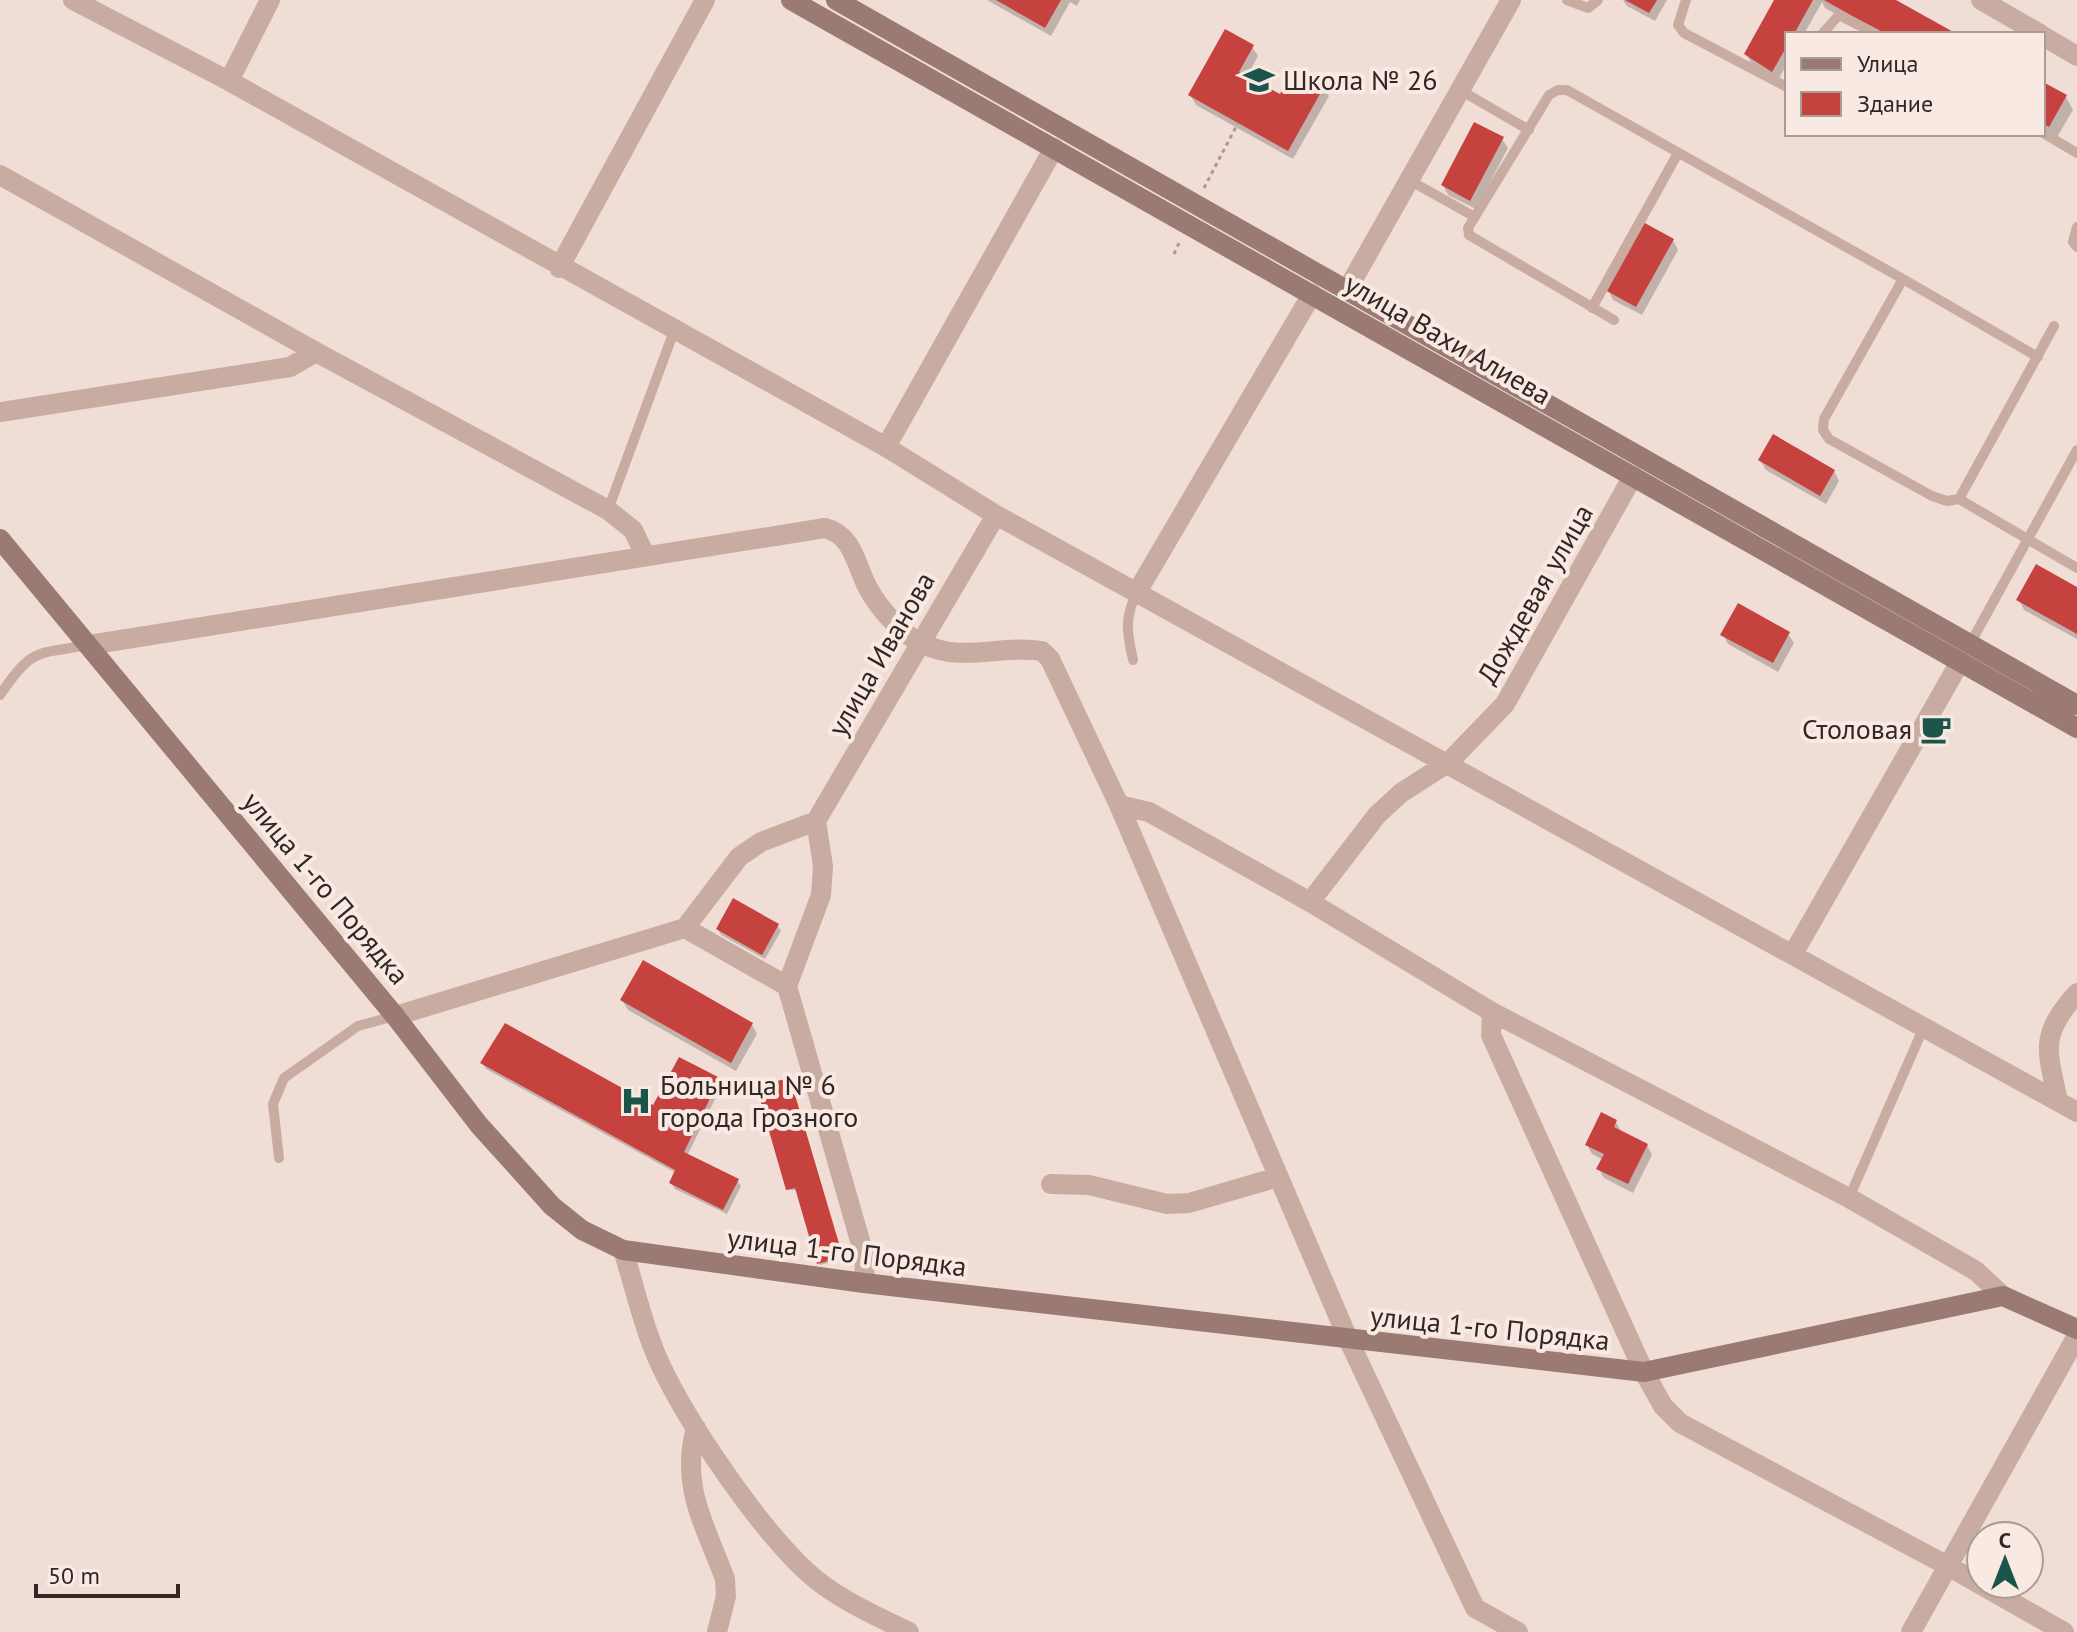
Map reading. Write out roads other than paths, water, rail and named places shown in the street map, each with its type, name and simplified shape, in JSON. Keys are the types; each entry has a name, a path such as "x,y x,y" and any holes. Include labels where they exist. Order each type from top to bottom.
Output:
{"main road":[{"name":"улица Вахи Алиева","path":"791,0 1633,476 1965,653 2077,705"},
{"name":"улица Вахи Алиева","path":"836,0 1347,290 1965,653 2077,728"},
{"name":"улица 1-го Порядка","path":"0,539 395,1016 479,1125 552,1206 582,1230 623,1250 864,1283 1349,1341 1644,1372 2003,1296"},
{"path":"2003,1296 2077,1329"}],"street":[{"path":"73,0 229,81 559,268 886,447 996,515 1449,762 1923,1029 2077,1112"},
{"path":"229,81 270,0"},
{"path":"559,268 705,0"},
{"path":"1347,290 1511,0"},
{"path":"1981,0 2036,32"},
{"path":"2045,37 2077,56"},
{"path":"886,447 1054,148"},
{"path":"0,175 316,352 608,510 633,530 645,555"},
{"path":"1137,592 1312,294"},
{"path":"0,412 290,367 316,352"},
{"name":"Дождевая улица","path":"1310,902 1377,815 1401,793 1449,762 1505,704 1633,476"},
{"name":"улица Иванова","path":"816,821 996,515"},
{"path":"89,645 816,529 836,531 846,539 870,591 894,622 919,643 954,655 1015,648 1042,651 1050,659 1119,805 1349,1341 1475,1608 1518,1632"},
{"path":"1793,954 1965,653"},
{"path":"1119,805 1149,812 1310,902 1492,1012 1849,1198 1976,1271 2003,1296"},
{"path":"395,1016 685,928 739,857 761,842 816,821 823,866 821,895 787,986 865,1258 864,1283"},
{"path":"685,928 787,986"},
{"path":"2058,1101 2048,1038 2056,1017 2077,993"},
{"path":"1492,1012 1491,1035 1644,1372 1663,1406 1680,1423 1948,1566 2064,1632"},
{"path":"1051,1184 1089,1185 1167,1204 1189,1203 1278,1177"},
{"path":"623,1250 661,1365 696,1428 771,1533 806,1571 866,1611 909,1632"},
{"path":"1911,1632 2077,1336"},
{"path":"696,1428 688,1457 690,1478 725,1579 726,1596 717,1632"}],"lane":[{"path":"1567,0 1588,8 1598,0"},
{"path":"1686,0 1678,25 1684,33 1785,85"},
{"path":"1824,32 1839,15 1872,32"},
{"path":"1460,90 1529,130"},
{"path":"1614,320 1473,241 1468,228 1549,95 1558,90 1567,90 2038,357"},
{"path":"2045,134 2077,153"},
{"path":"1592,308 1678,153"},
{"path":"1409,180 1475,217"},
{"path":"2077,227 2073,242 2077,247"},
{"path":"1903,279 1824,419 1823,430 1829,439 1932,496 1947,501 1959,499 2077,568"},
{"path":"1959,499 2054,326"},
{"path":"608,510 674,331"},
{"path":"1965,653 2077,450"},
{"path":"1133,660 1125,625 1126,614 1137,592"},
{"path":"0,695 23,661 41,653 89,645"},
{"path":"279,1158 273,1104 284,1078 358,1026 395,1016"},
{"path":"1849,1198 1923,1029"}],"place":[{"name":"Школа № 26","path":"1259,80"},
{"name":"Столовая","path":"1936,729"},
{"name":"Больница № 6 города Грозного","path":"636,1101"}]}
